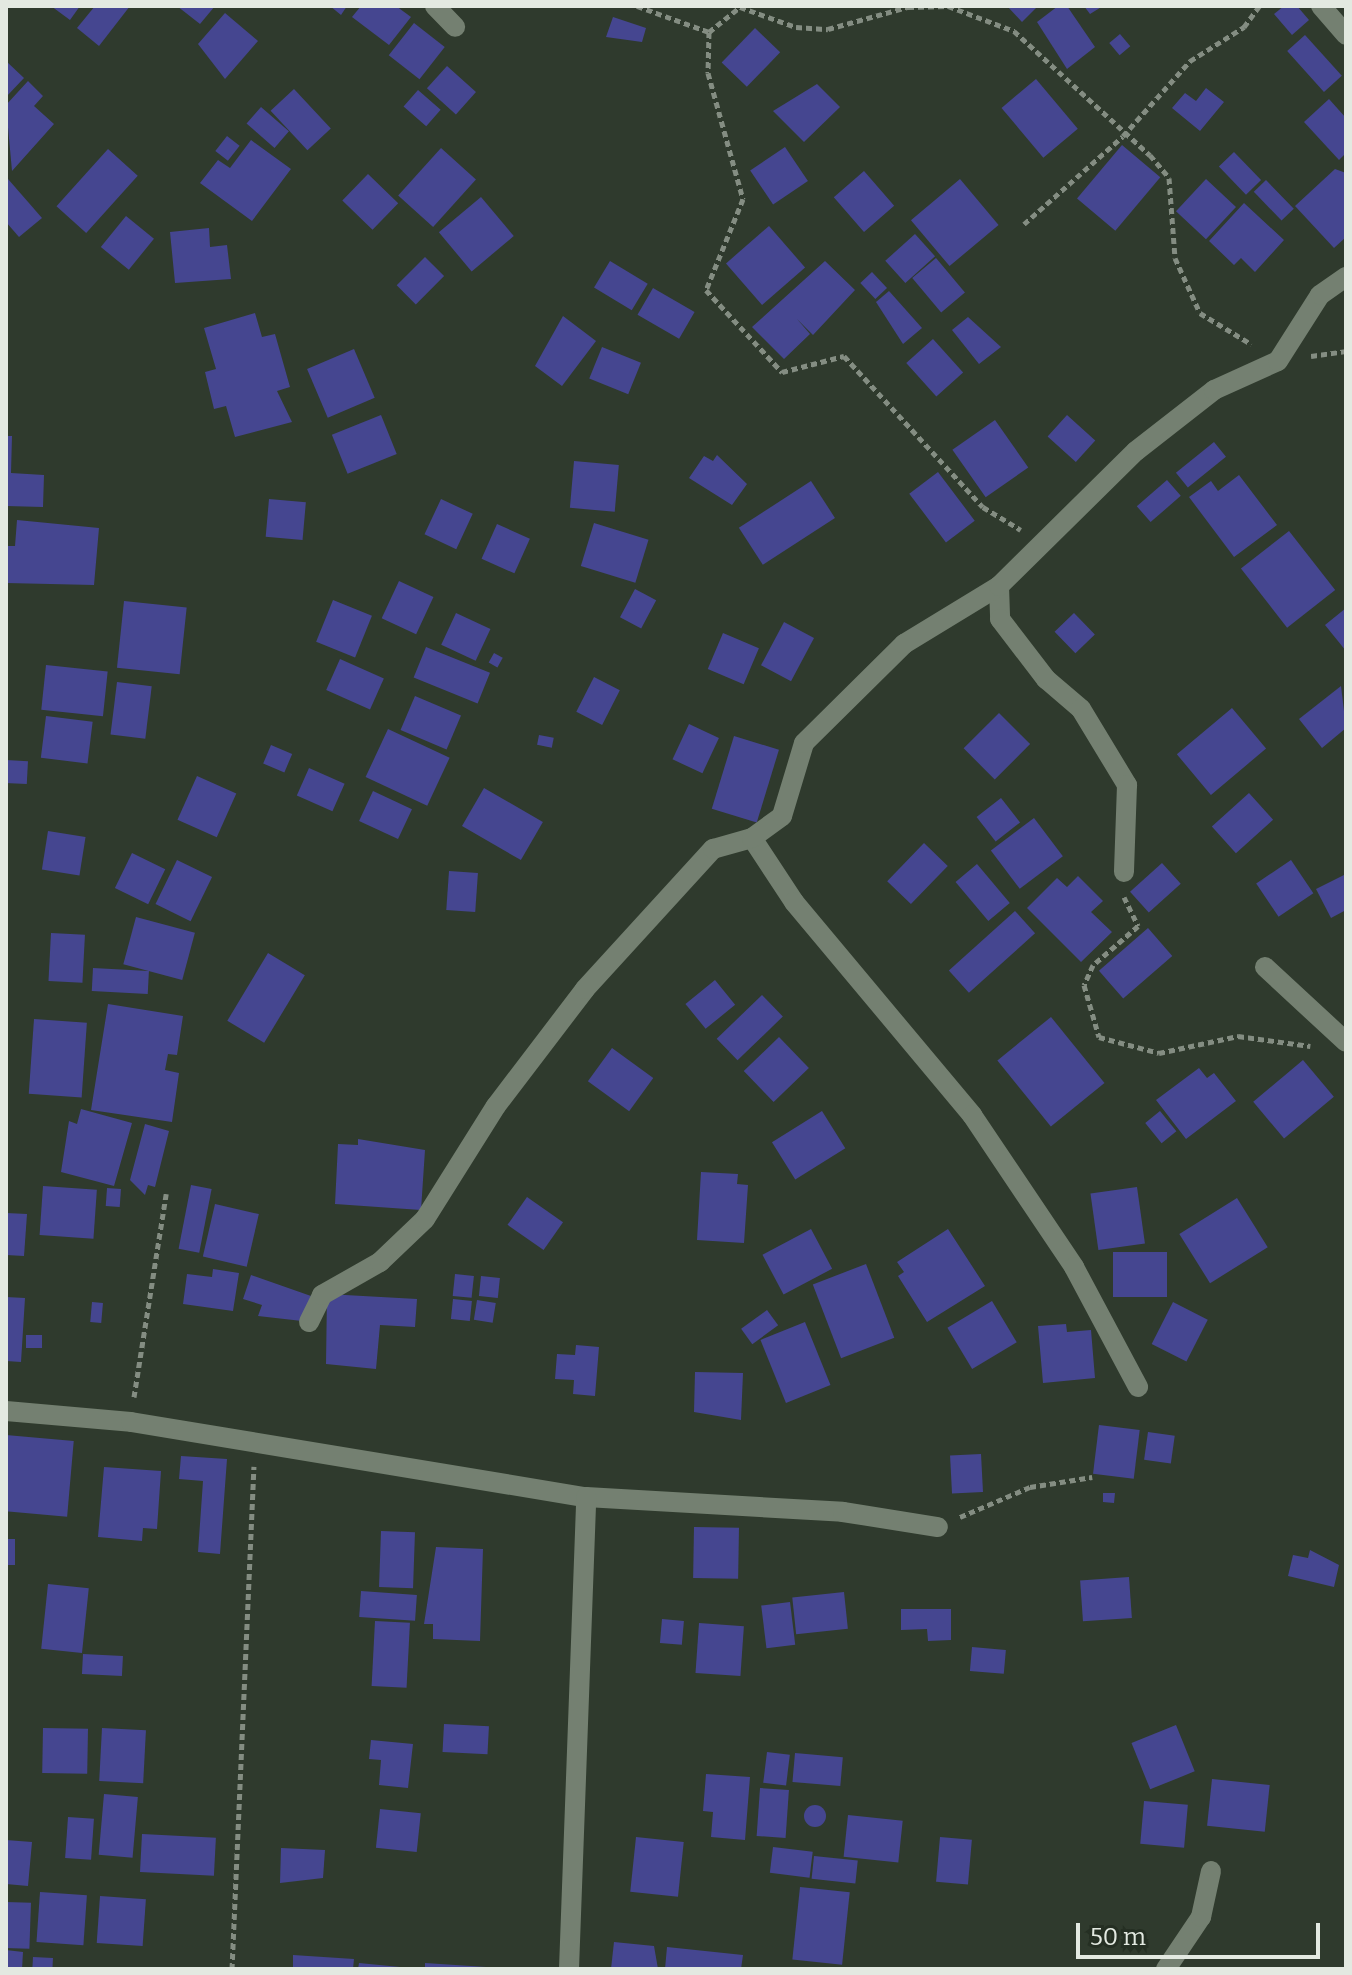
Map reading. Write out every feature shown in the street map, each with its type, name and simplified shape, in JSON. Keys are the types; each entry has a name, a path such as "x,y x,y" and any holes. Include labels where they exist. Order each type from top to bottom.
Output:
{"street":[{"path":"435,6 455,27"},
{"path":"1331,9 1346,35"},
{"path":"309,1322 322,1295 380,1262 425,1219 496,1106 585,989 713,849 752,838 782,816 804,743 904,644 999,586 1038,541 1214,390 1278,361 1320,295 1346,277"},
{"path":"999,586 1000,619 1046,679 1081,709 1127,785 1124,872"},
{"path":"752,838 794,902 972,1115 1074,1267 1138,1387"},
{"path":"1265,967 1346,1042"},
{"path":"6,1411 131,1422 255,1445 586,1497 843,1512 938,1527"},
{"path":"569,1969 586,1497"},
{"path":"1166,1969 1201,1917 1211,1871"}],"path":[{"path":"637,6 709,32"},
{"path":"1038,541 983,507 844,356 782,372 706,290 743,199 708,73 709,32 740,7 796,27 828,29 908,7 948,6 1014,31 1169,178 1175,258 1200,313 1278,361"},
{"path":"1024,224 1123,136 1190,61 1244,27 1259,6"},
{"path":"1124,872 1123,895 1138,926 1093,965 1084,985 1099,1037 1159,1053 1238,1036 1317,1047"},
{"path":"131,1422 166,1194"},
{"path":"232,1969 255,1445"},
{"path":"938,1527 1030,1487 1092,1477"}],"building":[{"path":"51,6 80,6 70,20"},
{"path":"95,6 130,6 99,46 77,28"},
{"path":"177,6 215,6 200,24"},
{"path":"330,6 347,6 341,15"},
{"path":"361,6 396,6 411,17 389,45 352,17"},
{"path":"1007,6 1038,6 1022,22"},
{"path":"1058,6 1067,6 1095,47 1067,69 1037,22"},
{"path":"1084,6 1103,6 1090,14"},
{"path":"1284,6 1297,6 1309,20 1292,35 1274,14"},
{"path":"225,13 258,41 225,79 198,44"},
{"path":"613,17 646,28 642,42 606,37"},
{"path":"414,23 445,47 419,79 389,55"},
{"path":"755,28 780,52 747,87 722,63"},
{"path":"1120,34 1130,46 1120,55 1109,43"},
{"path":"1305,35 1342,76 1324,92 1287,51"},
{"path":"6,61 24,78 6,97"},
{"path":"447,66 476,92 456,114 427,88"},
{"path":"1036,79 1078,129 1043,158 1002,108"},
{"path":"28,81 43,96 34,106 54,124 12,171 6,105"},
{"path":"817,84 840,107 804,142 773,111"},
{"path":"1206,88 1224,102 1200,131 1172,108 1185,93 1196,101"},
{"path":"294,89 331,128 307,150 271,111"},
{"path":"418,90 441,110 426,126 404,107"},
{"path":"1329,99 1346,118 1346,153 1339,160 1304,122"},
{"path":"261,107 289,131 274,148 247,124"},
{"path":"227,136 240,146 228,161 215,151"},
{"path":"251,140 291,169 252,221 200,183 218,160 230,168"},
{"path":"1122,145 1160,177 1115,231 1077,199"},
{"path":"785,147 808,181 773,204 750,170"},
{"path":"441,148 476,179 433,227 398,196"},
{"path":"108,149 138,176 86,233 56,206"},
{"path":"1234,152 1261,180 1246,195 1219,167"},
{"path":"1335,169 1346,173 1346,237 1334,248 1295,206"},
{"path":"864,171 894,206 864,232 834,197"},
{"path":"368,174 398,203 373,230 342,201"},
{"path":"8,179 42,218 19,237 6,222"},
{"path":"960,179 999,225 950,266 911,220"},
{"path":"1206,179 1236,207 1206,239 1176,211"},
{"path":"1266,180 1294,209 1282,221 1254,192"},
{"path":"481,197 514,236 472,271 439,232"},
{"path":"1244,203 1284,240 1255,272 1241,258 1234,265 1209,241"},
{"path":"126,216 154,239 129,270 101,247"},
{"path":"769,226 805,268 762,305 726,263"},
{"path":"209,228 210,247 227,245 231,279 175,283 170,232"},
{"path":"915,234 935,256 905,283 885,261"},
{"path":"425,257 444,276 416,304 397,285"},
{"path":"936,258 965,292 941,312 912,278"},
{"path":"610,261 648,284 632,310 594,288"},
{"path":"825,261 855,290 813,335 797,319 810,334 784,359 752,327"},
{"path":"872,272 887,288 875,299 860,283"},
{"path":"653,288 695,312 679,339 638,315"},
{"path":"889,291 922,328 903,344 876,302"},
{"path":"255,313 262,337 275,334 290,387 277,391 292,422 235,437 226,406 214,409 205,372 216,369 204,328"},
{"path":"563,316 596,341 562,386 535,366"},
{"path":"968,317 1001,347 979,364 952,330"},
{"path":"933,339 963,372 936,397 906,363"},
{"path":"602,347 641,363 628,394 589,379"},
{"path":"354,349 375,398 328,418 307,369"},
{"path":"381,415 397,454 348,474 332,435"},
{"path":"1067,415 1095,440 1076,462 1048,437"},
{"path":"995,420 1028,468 986,497 952,450"},
{"path":"6,436 12,436 11,473 44,475 43,507 6,506"},
{"path":"1214,442 1226,457 1188,488 1176,473"},
{"path":"717,455 747,484 732,505 689,478 704,456 713,461"},
{"path":"574,461 619,465 615,512 570,508"},
{"path":"938,472 975,521 946,542 909,494"},
{"path":"1239,475 1277,525 1234,557 1189,497 1211,481 1218,491"},
{"path":"1167,480 1181,496 1151,522 1137,506"},
{"path":"811,481 835,518 763,565 739,528"},
{"path":"269,499 306,502 303,540 266,537"},
{"path":"441,499 473,514 456,549 425,534"},
{"path":"17,520 99,528 94,585 6,583 7,546 15,546"},
{"path":"594,523 649,540 635,583 581,566"},
{"path":"497,524 530,539 514,573 482,559"},
{"path":"1289,531 1335,590 1287,628 1241,569"},
{"path":"399,581 433,597 416,634 382,618"},
{"path":"635,589 656,600 641,629 620,617"},
{"path":"333,600 372,616 355,657 316,642"},
{"path":"124,601 187,608 180,674 117,668"},
{"path":"1346,608 1346,651 1325,625"},
{"path":"456,613 490,629 476,661 441,645"},
{"path":"1074,613 1095,635 1075,653 1055,632"},
{"path":"784,622 814,638 791,681 761,665"},
{"path":"723,633 759,648 744,684 708,669"},
{"path":"426,647 490,673 478,703 414,678"},
{"path":"494,653 503,658 497,667 489,663"},
{"path":"340,659 384,679 370,710 326,690"},
{"path":"46,665 108,671 103,716 41,710"},
{"path":"594,677 620,690 602,725 576,712"},
{"path":"117,682 152,686 145,739 111,735"},
{"path":"1341,686 1346,728 1322,748 1299,719"},
{"path":"415,696 461,716 447,750 401,730"},
{"path":"1232,708 1266,749 1211,795 1177,754"},
{"path":"999,713 1030,744 995,779 964,748"},
{"path":"46,716 93,722 88,763 41,758"},
{"path":"689,724 719,738 702,773 673,759"},
{"path":"388,729 450,758 427,806 366,777"},
{"path":"539,735 554,738 552,748 537,745"},
{"path":"734,736 779,750 757,822 712,809"},
{"path":"271,745 292,754 284,772 263,763"},
{"path":"6,760 28,761 27,784 6,783"},
{"path":"309,768 345,784 332,811 297,795"},
{"path":"197,776 236,793 217,837 177,820"},
{"path":"484,788 543,822 521,860 462,826"},
{"path":"373,791 412,809 398,839 359,821"},
{"path":"1249,793 1273,820 1236,853 1212,826"},
{"path":"1001,798 1020,822 996,842 977,817"},
{"path":"1034,818 1063,856 1020,889 991,850"},
{"path":"48,831 86,837 79,875 42,870"},
{"path":"924,843 948,866 911,904 887,881"},
{"path":"132,853 165,869 148,904 115,888"},
{"path":"177,860 212,877 191,921 156,904"},
{"path":"1291,860 1313,893 1279,917 1256,883"},
{"path":"1162,863 1181,884 1149,913 1130,892"},
{"path":"977,864 1010,903 988,921 956,882"},
{"path":"449,871 478,873 475,912 446,910"},
{"path":"1346,874 1346,910 1331,918 1316,889"},
{"path":"1078,876 1103,901 1091,912 1112,932 1081,962 1027,908 1057,878 1067,887"},
{"path":"1015,911 1035,933 969,993 949,971"},
{"path":"136,917 195,933 182,980 123,964"},
{"path":"1148,928 1172,956 1123,999 1099,971"},
{"path":"51,933 85,935 82,983 48,981"},
{"path":"268,953 305,975 264,1043 227,1021"},
{"path":"93,968 149,971 148,994 92,991"},
{"path":"715,980 735,1005 706,1029 685,1004"},
{"path":"762,995 783,1017 738,1060 717,1039"},
{"path":"108,1004 183,1016 177,1055 168,1054 165,1070 179,1073 172,1122 91,1110"},
{"path":"1051,1017 1104,1083 1051,1126 997,1060"},
{"path":"34,1019 87,1023 82,1098 29,1094"},
{"path":"779,1037 809,1068 774,1102 744,1071"},
{"path":"612,1048 653,1078 629,1111 588,1081"},
{"path":"1303,1060 1334,1097 1284,1139 1253,1102"},
{"path":"1199,1068 1207,1078 1214,1073 1236,1101 1186,1139 1156,1100"},
{"path":"81,1109 132,1123 114,1186 61,1172 69,1121 77,1124"},
{"path":"822,1111 845,1148 795,1180 772,1142"},
{"path":"1160,1111 1176,1131 1162,1143 1145,1123"},
{"path":"145,1124 169,1131 155,1187 148,1185 145,1195 130,1180"},
{"path":"358,1139 425,1150 421,1210 335,1204 338,1144 358,1145"},
{"path":"701,1172 738,1174 737,1184 748,1185 744,1243 697,1240"},
{"path":"191,1185 212,1189 199,1253 179,1249"},
{"path":"43,1186 97,1190 93,1239 40,1235"},
{"path":"1137,1187 1145,1243 1098,1250 1090,1194"},
{"path":"107,1188 121,1189 120,1207 106,1206"},
{"path":"527,1197 563,1222 544,1250 507,1225"},
{"path":"1237,1198 1268,1247 1210,1283 1179,1234"},
{"path":"215,1204 259,1214 247,1267 203,1257"},
{"path":"6,1213 27,1214 24,1256 6,1255"},
{"path":"811,1229 832,1269 784,1295 762,1255"},
{"path":"948,1229 985,1286 927,1322 898,1276 904,1272 897,1262"},
{"path":"1113,1252 1167,1252 1167,1297 1113,1297"},
{"path":"866,1264 894,1338 841,1358 813,1284"},
{"path":"213,1269 239,1273 233,1311 183,1304 187,1274 212,1277"},
{"path":"455,1274 474,1276 472,1298 453,1296"},
{"path":"251,1275 311,1296 302,1321 258,1316 262,1305 243,1299"},
{"path":"481,1276 500,1278 498,1298 479,1296"},
{"path":"327,1294 417,1299 415,1327 380,1325 376,1369 326,1364"},
{"path":"6,1297 25,1298 21,1362 6,1361"},
{"path":"453,1299 472,1301 470,1321 451,1319"},
{"path":"477,1300 496,1303 493,1323 474,1320"},
{"path":"992,1301 1017,1342 972,1369 947,1328"},
{"path":"92,1302 103,1303 101,1323 90,1322"},
{"path":"1173,1302 1208,1320 1186,1362 1152,1344"},
{"path":"767,1310 778,1325 752,1344 741,1329"},
{"path":"805,1322 830,1385 786,1403 760,1340"},
{"path":"1066,1324 1067,1332 1091,1330 1095,1378 1043,1383 1038,1326"},
{"path":"26,1335 42,1335 42,1348 26,1348"},
{"path":"576,1345 599,1347 595,1396 573,1394 574,1380 555,1379 557,1354 575,1355"},
{"path":"695,1372 743,1373 741,1420 694,1412"},
{"path":"1099,1425 1140,1430 1134,1479 1093,1474"},
{"path":"1148,1432 1175,1436 1171,1463 1144,1460"},
{"path":"6,1435 74,1441 67,1517 6,1511"},
{"path":"981,1454 983,1492 952,1494 950,1456"},
{"path":"181,1456 227,1459 220,1554 198,1552 203,1481 179,1479"},
{"path":"104,1467 161,1471 157,1529 143,1528 142,1541 98,1537"},
{"path":"1103,1493 1115,1493 1114,1503 1103,1502"},
{"path":"694,1527 739,1528 738,1579 693,1578"},
{"path":"381,1531 415,1532 413,1588 379,1587"},
{"path":"6,1539 15,1539 15,1565 6,1565"},
{"path":"436,1547 483,1549 480,1641 433,1639 433,1624 424,1624"},
{"path":"1310,1550 1339,1565 1334,1587 1288,1576 1293,1555 1308,1558"},
{"path":"1129,1577 1132,1618 1083,1621 1080,1580"},
{"path":"48,1584 89,1588 82,1653 41,1649"},
{"path":"361,1591 417,1595 415,1621 359,1617"},
{"path":"844,1592 848,1629 796,1634 792,1597"},
{"path":"790,1602 795,1645 766,1648 761,1606"},
{"path":"901,1609 951,1609 951,1640 928,1641 927,1629 901,1630"},
{"path":"662,1619 684,1621 682,1645 660,1643"},
{"path":"375,1621 410,1623 407,1688 372,1686"},
{"path":"699,1623 744,1626 740,1676 696,1673"},
{"path":"972,1647 1006,1650 1004,1674 970,1671"},
{"path":"83,1654 123,1656 122,1676 82,1674"},
{"path":"444,1724 489,1726 487,1754 443,1752"},
{"path":"1176,1725 1195,1771 1150,1789 1131,1743"},
{"path":"43,1728 88,1729 87,1774 42,1773"},
{"path":"102,1728 146,1730 143,1783 99,1781"},
{"path":"371,1740 413,1744 408,1788 379,1785 381,1760 369,1759"},
{"path":"767,1752 790,1755 786,1786 763,1783"},
{"path":"795,1753 843,1757 840,1786 792,1782"},
{"path":"706,1774 750,1777 745,1840 711,1837 713,1812 703,1811"},
{"path":"1212,1779 1270,1785 1265,1832 1207,1826"},
{"path":"760,1788 789,1790 786,1838 757,1836"},
{"path":"104,1794 138,1797 133,1858 99,1855"},
{"path":"1144,1801 1188,1805 1184,1848 1140,1844"},
{"path":"815,1805 823,1808 826,1816 823,1824 815,1827 807,1824 804,1816 807,1808"},
{"path":"380,1809 421,1813 417,1852 376,1848"},
{"path":"848,1815 903,1821 898,1863 844,1857"},
{"path":"68,1817 94,1819 91,1860 65,1858"},
{"path":"142,1834 216,1838 214,1876 140,1872"},
{"path":"636,1837 684,1842 678,1897 630,1892"},
{"path":"940,1837 972,1840 968,1885 936,1882"},
{"path":"6,1840 32,1842 28,1886 6,1884"},
{"path":"773,1847 813,1852 810,1878 770,1873"},
{"path":"281,1848 325,1850 323,1878 280,1883"},
{"path":"814,1856 858,1861 855,1883 812,1879"},
{"path":"800,1887 850,1892 842,1965 792,1960"},
{"path":"40,1892 87,1895 83,1945 37,1942"},
{"path":"100,1896 146,1899 143,1946 97,1943"},
{"path":"6,1902 31,1903 29,1949 6,1948"},
{"path":"614,1942 654,1946 658,1969 611,1969"},
{"path":"667,1947 743,1955 741,1969 665,1969"},
{"path":"6,1950 23,1952 22,1969 6,1969"},
{"path":"293,1955 354,1959 353,1969 293,1969"},
{"path":"33,1957 53,1958 52,1969 32,1969"},
{"path":"359,1963 400,1967 400,1969 358,1969"},
{"path":"425,1963 486,1967 486,1969 425,1969"}]}
